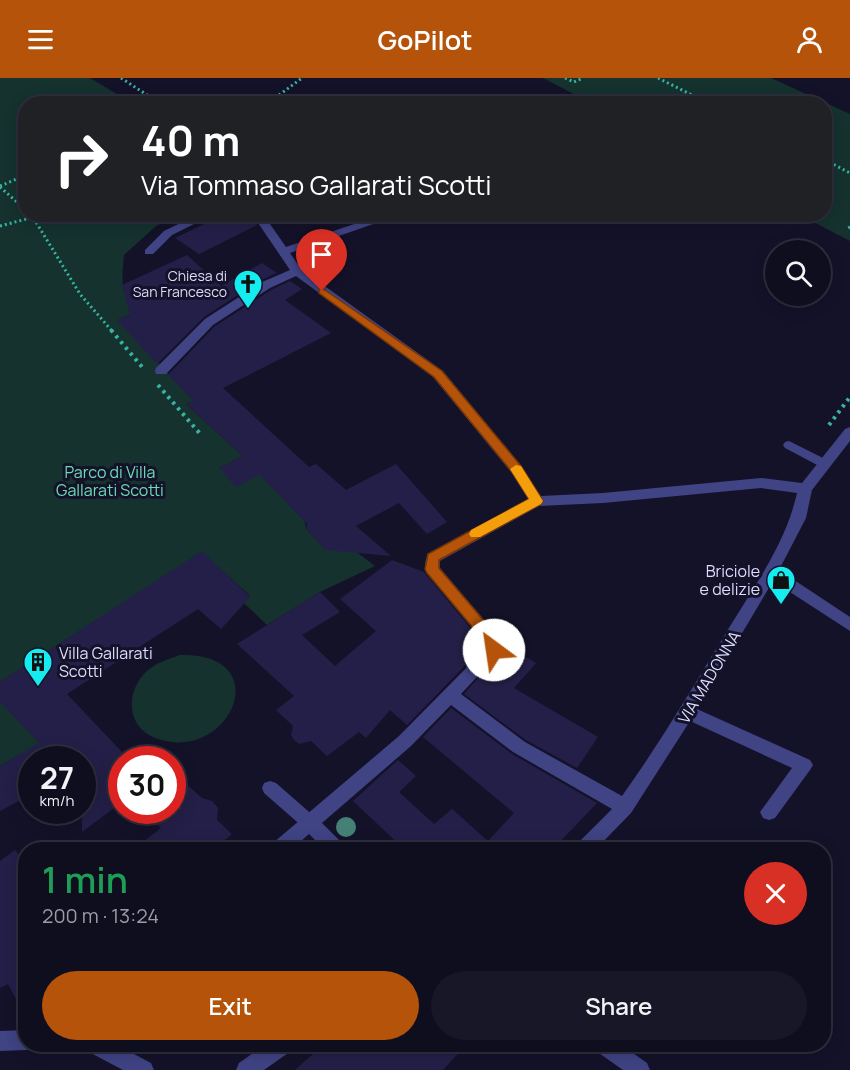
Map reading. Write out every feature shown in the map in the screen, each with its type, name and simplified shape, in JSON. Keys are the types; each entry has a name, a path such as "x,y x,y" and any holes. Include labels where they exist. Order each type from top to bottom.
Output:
{"street":[{"path":"149,252 168,233 192,222"},
{"path":"262,222 297,271 438,374 516,469 537,501"},
{"path":"283,252 373,222"},
{"path":"155,376 209,322 266,285 297,271"},
{"path":"287,842 405,741 494,650 490,639 432,569 433,558 537,501 603,498 761,483 805,489 850,432"},
{"name":"VIA MADONNA","path":"591,842 625,807 688,712 771,572 799,518 805,489"},
{"path":"771,572 850,625"},
{"path":"450,695 519,747 625,807"},
{"path":"688,712 804,765 769,812"},
{"path":"310,823 329,842"},
{"path":"0,1041 18,1040"},
{"path":"109,1052 144,1070"},
{"path":"246,1070 272,1052"},
{"path":"614,1052 640,1070"}],"lane":[{"path":"789,445 825,464"},
{"path":"270,788 310,823"}],"path":[{"path":"120,78 148,96"},
{"path":"278,96 302,78"},
{"path":"565,78 573,82 583,78"},
{"path":"658,78 694,96"},
{"path":"832,163 850,172"},
{"path":"18,178 0,186 18,203"},
{"path":"0,226 18,221"},
{"path":"37,222 80,294 155,376 202,436"}],"green space":[{"name":"Parco di Villa Gallarati Scotti","path":"0,78 90,78 120,96 18,96 18,222 165,222 156,226 124,255 122,278 124,292 136,312 118,320 194,401 186,404 243,456 219,468 279,465 268,483 304,520 307,530 326,550 350,547 375,566 320,592 267,625 244,603 250,596 202,552 0,682"},
{"path":"543,78 771,78 810,96 578,96"},
{"path":"832,106 850,114 850,241 813,222 832,222"},
{"path":"180,655 210,659 228,671 235,687 233,706 222,723 204,736 182,742 155,738 145,732 138,725 132,707 135,688 147,671 159,663"},
{"path":"0,702 78,722 35,746 18,746 18,756 0,766"}],"building":[{"path":"208,222 255,222 257,225 199,254 175,238"},
{"path":"187,255 221,286 262,263 277,273 261,280 204,317 157,364 117,320 130,315 122,285"},
{"path":"290,281 302,289 285,300 331,333 223,388 309,467 316,464 346,490 396,464 447,522 427,534 399,503 356,526 391,556 326,550 307,530 307,524 260,475 236,487 219,468 243,456 186,404 194,401 168,375 214,327 271,290"},
{"path":"202,551 250,597 221,629 198,609 67,694 116,746 108,746 108,812 96,822 96,746 34,746 39,743 0,702 0,682"},
{"path":"392,560 424,572 482,642 483,647 407,725 390,710 366,738 359,732 327,756 311,741 299,744 294,740 291,735 293,726 276,710 294,696 237,644 320,592 340,612 302,635 335,666 376,631 340,599"},
{"path":"507,646 536,663 514,688 598,737 577,768 526,740 464,694"},
{"path":"451,708 512,754 597,803 560,842 397,842 353,801 398,760 416,776 399,792 434,824 452,809 488,841 514,813 423,737"},
{"path":"18,755 18,801 0,811 0,766"},
{"path":"186,784 202,798 212,801 218,808 217,820 232,834 222,842 143,842 161,828 157,824 186,824"},
{"path":"82,824 93,824 82,832"},
{"path":"15,850 18,854 18,1003 8,984 0,988 0,861"},
{"path":"315,1052 460,1052 443,1070 295,1070"}],"slow traffic":[{"path":"475,534 537,501 516,469"}],"place":[{"name":"Chiesa di San Francesco","path":"248,310"},
{"name":"Briciole e delizie","path":"781,606"},
{"name":"Villa Gallarati Scotti","path":"38,688"}],"route":[{"path":"322,291 438,374 516,469 537,501 433,558 432,569 490,639 494,650"}]}
